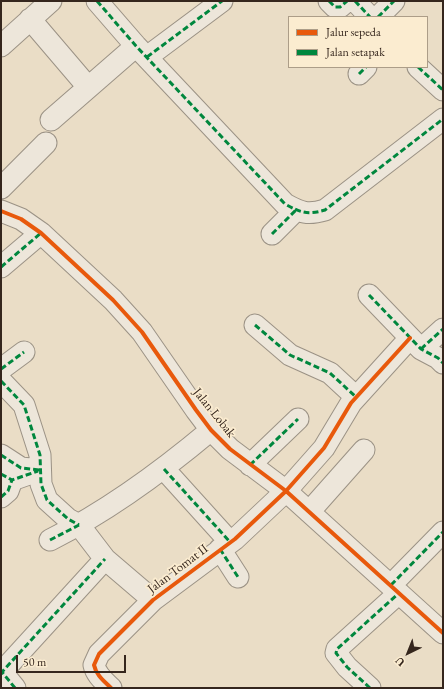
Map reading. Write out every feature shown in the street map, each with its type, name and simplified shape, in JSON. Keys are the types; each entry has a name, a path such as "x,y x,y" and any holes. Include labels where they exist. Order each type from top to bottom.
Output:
{"street":[{"path":"1,46 51,1"},
{"path":"97,1 141,52 280,199 285,204 296,210 312,214 325,210 443,119"},
{"path":"51,120 88,87 222,1"},
{"path":"329,1 336,7 340,7 347,1"},
{"path":"355,1 369,16"},
{"path":"379,16 394,1"},
{"path":"30,19 88,87"},
{"path":"419,68 443,90"},
{"path":"1,188 46,143"},
{"path":"272,234 296,210"},
{"name":"Jalan Lobak","path":"1,211 21,219 41,233 113,300 142,332 211,430 230,449 286,491 443,633"},
{"path":"1,267 41,233"},
{"path":"369,295 416,344 438,358 443,363"},
{"path":"255,325 290,355 330,373 356,397"},
{"name":"Jalan Tomat II","path":"111,688 98,675 94,664 95,660 153,600 225,546 286,491 324,448 356,397 416,344 443,329"},
{"path":"1,369 24,352"},
{"path":"1,381 24,405 40,455 41,484 47,500 68,519 79,525 105,559 153,600"},
{"path":"250,465 298,419"},
{"path":"50,540 79,525 164,469 211,430"},
{"path":"309,512 364,450"},
{"path":"1,455 21,468 40,470"},
{"path":"164,469 225,546 238,577"},
{"path":"1,497 8,492 7,477 40,470"},
{"path":"370,688 347,667 336,653 338,649 395,589 443,532"},
{"path":"16,688 2,671 105,559"}],"marked path":[{"path":"97,1 136,46 285,204 300,211 309,213 325,210 443,119"},
{"path":"147,57 222,1"},
{"path":"329,1 335,7 340,7 347,1"},
{"path":"355,1 369,16"},
{"path":"379,16 394,1"},
{"path":"359,74 365,68"},
{"path":"419,68 443,90"},
{"path":"272,234 296,210"},
{"path":"1,267 41,233"},
{"path":"369,295 421,349 438,358 443,363"},
{"path":"255,325 290,355 330,373 356,397"},
{"path":"421,349 443,329"},
{"path":"1,369 24,352"},
{"path":"1,381 24,405 40,455 41,484 47,500 68,519 79,525"},
{"path":"250,465 298,419"},
{"path":"1,455 21,468 40,470"},
{"path":"164,469 230,542"},
{"path":"1,474 12,480 38,471"},
{"path":"1,497 8,491 12,480"},
{"path":"50,540 79,525"},
{"path":"391,585 443,532"},
{"path":"220,549 238,577"},
{"path":"15,688 2,672 105,559"},
{"path":"370,688 347,667 336,653 337,649 399,593"}],"cycle path":[{"path":"1,211 21,219 41,233 113,300 142,332 211,430 230,449 286,491 443,633"},
{"path":"111,688 101,678 95,669 94,665 99,654 153,600 235,539 286,491 324,448 351,403 410,338"}]}
